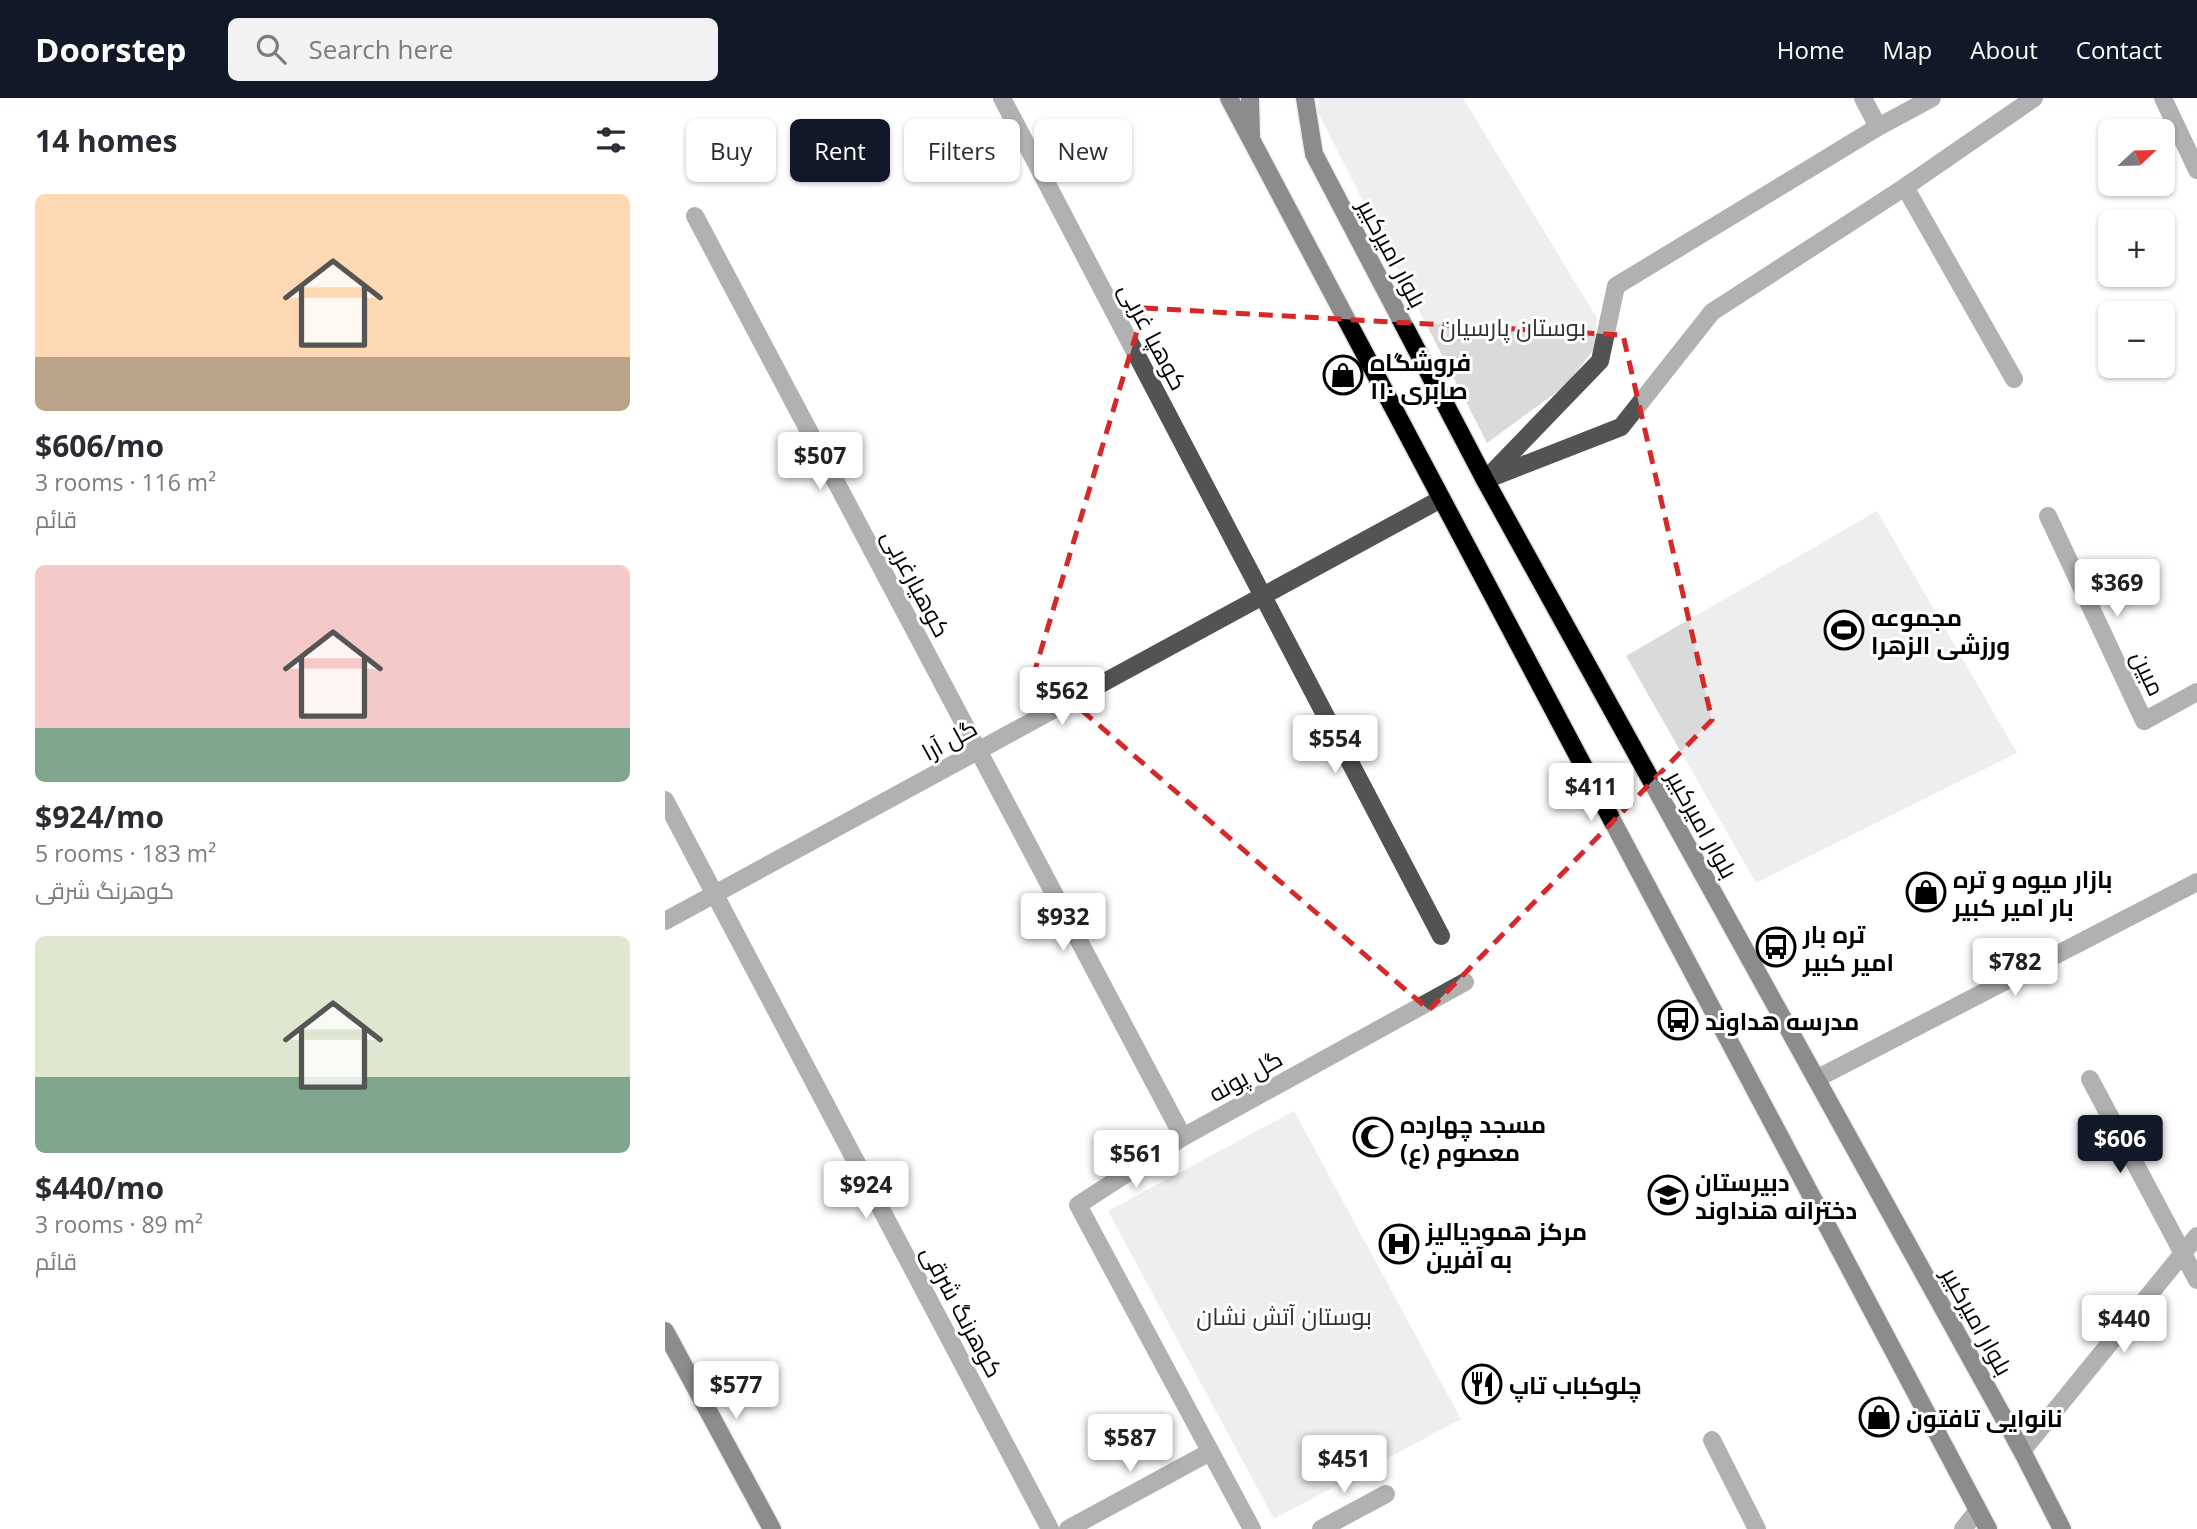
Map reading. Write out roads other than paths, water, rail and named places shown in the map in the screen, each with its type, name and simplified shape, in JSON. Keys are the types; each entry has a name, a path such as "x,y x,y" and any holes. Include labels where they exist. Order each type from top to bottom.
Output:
{"main road":[{"path":"1229,98 1988,1529"},
{"path":"1250,98 1252,142"},
{"name":"بلوار امیرکبیر","path":"1305,98 1314,155 1485,480 2022,1451 2062,1529"},
{"path":"665,1331 772,1529"}],"street":[{"name":"کوهپا غربی","path":"1002,98 1441,936"},
{"path":"1863,98 1878,127"},
{"path":"1485,480 1599,361 1616,286 1878,127 1932,98"},
{"path":"1485,480 1621,427 1712,312 1905,187 2034,98"},
{"path":"2162,98 2197,170"},
{"path":"1905,187 2014,379"},
{"name":"کوهیارغربی","path":"695,216 1183,1137"},
{"name":"گل آرا","path":"665,921 1441,499"},
{"name":"مبین","path":"2048,516 2144,721 2197,692"},
{"name":"کوهرنگ شرقی","path":"665,800 1051,1529"},
{"path":"1816,1079 2197,882"},
{"name":"گل پونه","path":"1252,1529 1078,1205 1183,1137 1465,982"},
{"path":"2090,1079 2197,1280"},
{"path":"2022,1451 2197,1236"},
{"path":"1712,1440 1758,1529"},
{"path":"1068,1529 1210,1452"},
{"path":"1321,1529 1386,1494"},
{"path":"1963,1529 1978,1510"}],"place":[{"name":"فروشگاه صابری ۱۱۰","path":"1343,375"},
{"name":"مجموعه ورزشی الزهرا","path":"1844,630"},
{"name":"بازار میوه و تره بار امیر کبیر","path":"1926,892"},
{"name":"تره بار امیر کبیر","path":"1776,947"},
{"name":"مدرسه هداوند","path":"1678,1020"},
{"name":"مسجد چهارده معصوم (ع)","path":"1373,1137"},
{"name":"دبیرستان دخترانه هنداوند","path":"1668,1195"},
{"name":"مرکز همودیالیز به آفرین","path":"1399,1244"},
{"name":"چلوکباب تاپ","path":"1482,1384"},
{"name":"نانوایی تافتون","path":"1879,1417"}],"park label":[{"name":"بوستان پارسیان","path":"1513,326"},
{"name":"بوستان آتش نشان","path":"1284,1315"}]}
